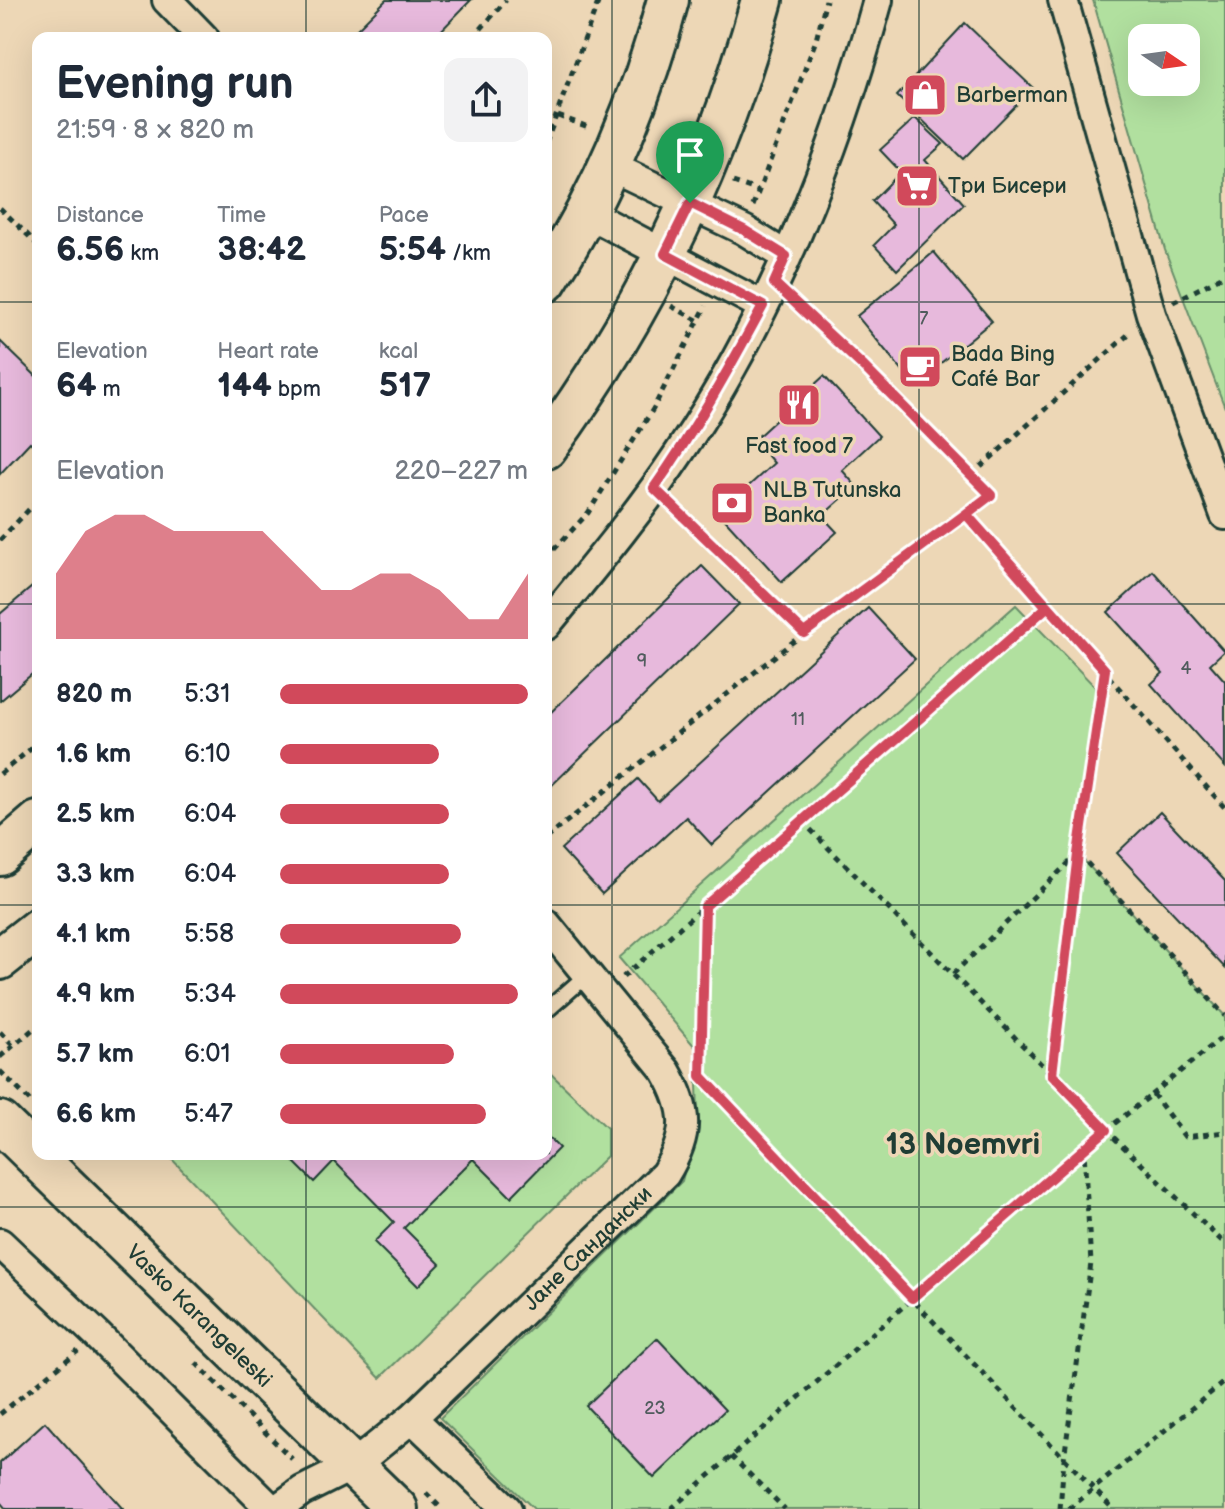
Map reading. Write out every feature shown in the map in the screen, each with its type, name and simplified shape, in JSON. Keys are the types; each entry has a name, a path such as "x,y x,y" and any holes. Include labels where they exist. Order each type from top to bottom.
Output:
{"street":[{"path":"167,0 198,32"},
{"path":"552,271 587,213 610,166 657,41 668,0"},
{"path":"552,440 577,407 645,293 690,203 743,69 762,0"},
{"path":"552,617 681,451 720,386 786,256 842,119 878,0"},
{"path":"1063,0 1151,314 1225,515"},
{"path":"610,166 744,230 786,256"},
{"path":"587,213 718,282 768,294"},
{"path":"0,855 32,827"},
{"name":"Јане Сандански","path":"0,1243 274,1509 354,1465 412,1418 665,1174 681,1145 689,1083 666,1071 552,931"},
{"path":"0,959 32,934"},
{"name":"Vasko Karangeleski","path":"0,1122 32,1153"},
{"name":"Vasko Karangeleski","path":"39,1160 397,1509"},
{"path":"412,1418 507,1509"}],"lane":[{"path":"552,1008 595,985"}],"path":[{"path":"478,32 506,0"},
{"path":"552,127 599,0"},
{"path":"744,230 816,40 826,0"},
{"path":"0,208 32,239"},
{"path":"972,475 1151,314 1225,275"},
{"path":"552,552 588,513 653,409 718,282"},
{"path":"552,833 804,633 991,495 864,367 768,294"},
{"path":"654,488 804,633"},
{"path":"0,540 32,506"},
{"path":"966,514 1225,808"},
{"path":"595,985 705,906 1047,607"},
{"path":"1052,1074 1078,854 1105,670"},
{"path":"0,774 32,748"},
{"path":"802,821 1106,1130 1225,1244"},
{"path":"953,974 1078,854"},
{"path":"1078,854 1225,1016"},
{"path":"705,906 689,1083 912,1298 1113,1509"},
{"path":"0,1057 32,1030"},
{"path":"0,1032 14,1047"},
{"path":"1144,1101 1225,1035"},
{"path":"0,1071 32,1103"},
{"path":"671,1509 1106,1130 1153,1094 1185,1137 1225,1132"},
{"path":"1060,1509 1091,1263 1084,1151"},
{"path":"0,1414 97,1335"},
{"path":"1069,1509 1225,1381"},
{"path":"731,1456 785,1509"}],"green space":[{"path":"1093,0 1225,0 1225,408 1165,250"},
{"path":"1016,605 1102,694 1078,854 1225,1016 1225,1509 534,1509 440,1418 682,1181 698,1117 696,1048 619,958"},
{"path":"552,1075 607,1128 607,1156 380,1378 173,1160 552,1160"}],"building":[{"path":"386,0 471,0 440,32 354,32"},
{"path":"965,23 1033,88 963,159 897,96"},
{"name":"Три Бисери","path":"915,118 943,144 925,160 964,204 897,270 874,245 894,225 872,201 901,172 880,150"},
{"path":"934,252 992,321 914,385 857,316"},
{"path":"0,341 32,372 32,444 30,442 0,474"},
{"path":"824,376 879,436 842,470 856,486 822,516 837,532 782,582 719,513 774,463 754,440"},
{"path":"702,566 739,604 552,785 552,711"},
{"path":"1153,571 1224,651 1210,664 1225,681 1225,767 1151,684 1163,673 1108,612"},
{"path":"32,587 32,674 0,701 0,614"},
{"path":"868,608 915,659 712,845 686,817 602,894 561,849 638,779 658,801"},
{"path":"1160,812 1225,881 1225,968 1117,853"},
{"path":"552,1141 559,1148 552,1155"},
{"path":"292,1160 472,1160 404,1228 440,1264 418,1286 374,1242 394,1222 334,1161 314,1182"},
{"path":"474,1160 547,1160 511,1197"},
{"path":"657,1338 725,1410 654,1478 586,1406"},
{"path":"45,1422 123,1509 6,1509 0,1502 0,1463"}],"place":[{"name":"Barberman","path":"925,95"},
{"name":"Три Бисери","path":"917,186"},
{"name":"Bada Bing Café Bar","path":"920,367"},
{"name":"Fast food 7","path":"799,405"},
{"name":"NLB Tutunska Banka","path":"732,503"}],"district":[{"name":"13 Noemvri","path":"963,1145"}],"route":[{"path":"690,203 665,254 763,306 720,386 681,451 654,488 804,633 966,514 1105,670 1078,854 1052,1074 1106,1130 912,1298 701,1076 705,906 1047,607 966,514 991,495 864,367 774,283 786,256 744,230 690,203"}]}
